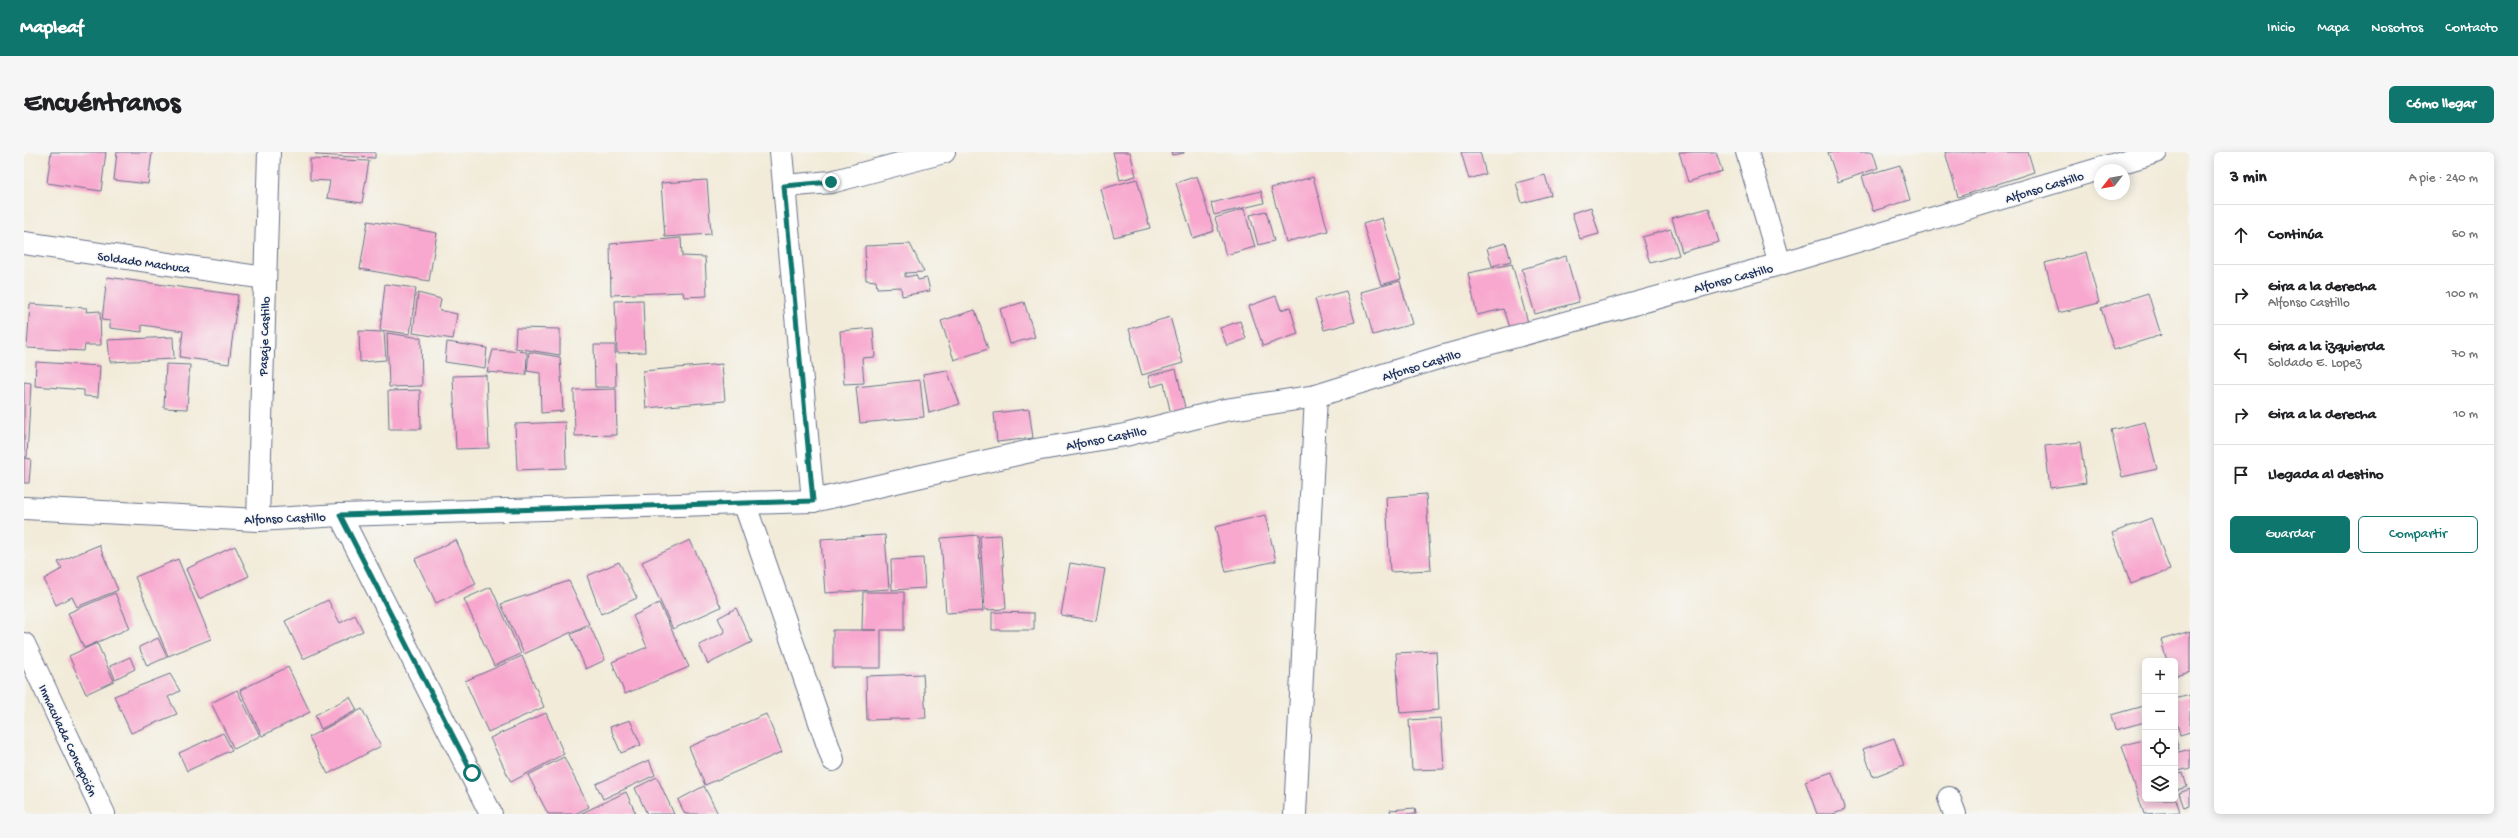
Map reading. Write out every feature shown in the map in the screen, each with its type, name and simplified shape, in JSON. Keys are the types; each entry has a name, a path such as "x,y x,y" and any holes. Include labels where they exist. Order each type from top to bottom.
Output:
{"street":[{"name":"Pasaje Castillo","path":"258,520 269,152"},
{"path":"781,152 813,501"},
{"path":"784,186 831,182 944,152"},
{"path":"1747,152 1780,264"},
{"name":"Alfonso Castillo","path":"24,508 258,520 340,515 813,501 1035,450 1125,435 1225,410 1316,396 1444,356 1780,264 2122,157 2156,152"},
{"name":"Soldado Machuca","path":"24,243 265,278"},
{"path":"1296,814 1316,396"},
{"path":"744,502 833,760"},
{"path":"340,515 491,814"},
{"name":"Inmaculada Concepción","path":"24,644 104,814"}],"building":[{"path":"51,152 106,152 101,191 47,183"},
{"path":"117,152 152,152 148,184 114,180"},
{"path":"316,152 375,152 375,158 316,155"},
{"path":"1113,152 1130,152 1136,176 1120,180"},
{"path":"1171,152 1184,152 1184,153 1172,155"},
{"path":"1461,152 1480,152 1486,174 1469,179"},
{"path":"1679,152 1716,152 1722,171 1688,182"},
{"path":"1828,152 1873,152 1878,168 1838,182"},
{"path":"1945,152 2028,152 2034,172 1958,197"},
{"path":"310,159 369,161 362,203 327,198 330,181 310,180"},
{"path":"1900,165 1910,200 1873,211 1862,176"},
{"path":"1545,175 1551,195 1522,203 1516,183"},
{"path":"1197,176 1214,231 1193,238 1176,183"},
{"path":"1313,177 1328,231 1286,242 1271,188"},
{"path":"1137,179 1150,228 1114,237 1101,189"},
{"path":"707,180 711,234 665,237 661,183"},
{"path":"1261,191 1264,203 1214,215 1211,203"},
{"path":"1591,207 1599,234 1580,239 1572,213"},
{"path":"1709,208 1719,242 1682,252 1672,218"},
{"path":"1244,209 1255,247 1226,255 1215,218"},
{"path":"1266,211 1274,241 1258,245 1250,215"},
{"path":"1382,218 1401,279 1381,285 1363,224"},
{"path":"368,221 437,233 429,281 360,269"},
{"path":"1671,229 1679,255 1650,263 1642,237"},
{"path":"681,238 682,256 705,257 707,296 684,297 683,292 611,295 610,244"},
{"path":"1506,243 1511,261 1492,266 1487,248"},
{"path":"910,244 924,272 905,273 905,277 916,275 918,280 927,278 930,291 902,296 901,287 877,288 876,281 866,280 865,246"},
{"path":"2086,252 2099,303 2058,313 2045,263"},
{"path":"1566,256 1579,302 1535,314 1522,269"},
{"path":"1512,264 1530,330 1512,334 1504,309 1477,315 1468,273"},
{"path":"107,277 238,295 229,364 180,357 183,331 142,325 142,332 110,328 110,321 102,320"},
{"path":"1400,281 1412,324 1373,335 1361,292"},
{"path":"385,284 416,288 410,334 380,330"},
{"path":"1346,291 1355,322 1324,330 1315,299"},
{"path":"418,293 441,299 439,310 457,314 453,339 413,333"},
{"path":"2148,293 2161,335 2114,350 2101,308"},
{"path":"1276,296 1281,310 1290,307 1298,334 1263,346 1249,306"},
{"path":"643,300 645,352 617,353 615,301"},
{"path":"1024,302 1035,337 1010,344 1000,309"},
{"path":"30,304 87,308 86,312 100,311 101,345 85,345 84,351 27,348"},
{"path":"975,310 988,349 954,360 941,321"},
{"path":"1170,317 1183,363 1142,375 1129,329"},
{"path":"1240,321 1246,339 1227,346 1220,328"},
{"path":"516,328 560,329 560,355 515,348"},
{"path":"873,328 875,357 862,358 864,383 844,384 840,331"},
{"path":"359,331 384,332 386,360 360,362"},
{"path":"387,333 421,338 422,386 389,387"},
{"path":"173,337 174,359 110,362 108,340"},
{"path":"447,342 487,348 485,368 445,362"},
{"path":"594,345 615,345 616,387 595,387"},
{"path":"493,350 527,352 526,375 487,372"},
{"path":"529,352 560,357 563,411 541,413 540,373 527,371"},
{"path":"36,362 100,366 98,397 84,396 84,390 35,386"},
{"path":"166,364 190,365 187,409 164,408"},
{"path":"722,364 725,401 646,408 643,371"},
{"path":"1176,369 1186,412 1171,415 1164,383 1151,387 1148,376"},
{"path":"947,370 960,404 929,413 923,374"},
{"path":"486,375 489,448 456,449 453,376"},
{"path":"920,380 924,417 860,423 856,387"},
{"path":"24,382 31,383 27,457 24,457"},
{"path":"616,389 617,435 575,436 574,390"},
{"path":"420,390 421,429 389,429 388,391"},
{"path":"1029,409 1033,438 997,442 994,413"},
{"path":"565,422 566,468 517,470 515,424"},
{"path":"2145,422 2157,469 2122,477 2111,430"},
{"path":"2080,442 2086,483 2050,488 2045,446"},
{"path":"24,458 31,459 29,483 24,483"},
{"path":"1426,494 1431,570 1390,572 1386,497"},
{"path":"1265,515 1276,561 1226,572 1215,527"},
{"path":"2151,518 2170,570 2131,584 2112,533"},
{"path":"885,535 889,589 825,593 821,539"},
{"path":"978,535 983,611 946,613 941,538"},
{"path":"1001,535 1006,609 985,610 980,536"},
{"path":"456,540 476,584 436,603 415,559"},
{"path":"690,540 721,607 673,629 642,562"},
{"path":"99,545 118,590 77,607 72,597 56,605 44,579 62,569 58,562"},
{"path":"235,546 249,576 199,599 186,569"},
{"path":"923,558 925,588 892,590 891,560"},
{"path":"178,559 211,639 168,656 135,577"},
{"path":"619,562 637,598 601,614 587,576"},
{"path":"1070,563 1105,569 1096,621 1061,615"},
{"path":"569,581 589,624 524,654 501,604"},
{"path":"491,587 521,654 494,666 464,599"},
{"path":"863,592 904,592 904,630 881,630 881,668 833,668 833,630 862,630"},
{"path":"115,593 130,628 84,648 68,613"},
{"path":"328,600 340,623 355,615 363,631 303,659 285,621"},
{"path":"659,603 689,667 625,694 612,662 647,647 633,616"},
{"path":"736,608 752,642 708,664 699,645 725,632 718,618"},
{"path":"992,612 1034,613 1034,630 992,630"},
{"path":"590,626 605,660 586,669 571,634"},
{"path":"2190,631 2190,672 2178,675 2178,658 2166,658 2161,640"},
{"path":"158,638 167,657 147,666 139,647"},
{"path":"97,643 114,681 86,694 69,656"},
{"path":"1436,651 1439,710 1400,713 1396,653"},
{"path":"522,656 544,707 488,732 465,681"},
{"path":"130,657 135,669 115,679 110,666"},
{"path":"288,667 310,712 262,736 240,690"},
{"path":"170,674 180,691 168,697 177,714 131,733 114,696"},
{"path":"923,674 926,718 867,720 866,676"},
{"path":"237,690 260,736 234,749 211,703"},
{"path":"2190,695 2190,732 2180,735 2178,728 2178,698"},
{"path":"350,697 357,710 321,729 315,715"},
{"path":"2142,706 2142,723 2115,730 2111,715"},
{"path":"362,709 381,746 328,774 309,737"},
{"path":"546,713 564,754 511,782 490,738"},
{"path":"766,714 782,752 705,785 689,747"},
{"path":"1441,718 1444,769 1412,770 1409,720"},
{"path":"630,720 641,745 621,753 610,727"},
{"path":"223,733 232,750 187,771 179,753"},
{"path":"1894,738 1904,765 1873,777 1863,749"},
{"path":"2142,740 2142,802 2177,802 2180,812 2144,814 2122,746"},
{"path":"2190,749 2190,768 2178,771 2178,752"},
{"path":"564,757 589,807 575,814 548,814 528,775"},
{"path":"649,760 655,775 603,799 596,784"},
{"path":"1832,772 1845,810 1833,814 1817,814 1805,781"},
{"path":"2183,773 2187,787 2178,789 2178,774"},
{"path":"657,777 674,814 647,814 635,788"},
{"path":"704,786 718,814 685,814 678,800"},
{"path":"2190,789 2190,806 2184,808 2179,793"},
{"path":"626,792 636,814 580,814"},
{"path":"1415,808 1416,814 1391,814 1390,810"}],"route":[{"path":"472,773 340,515 813,501 784,186 831,182"}]}
